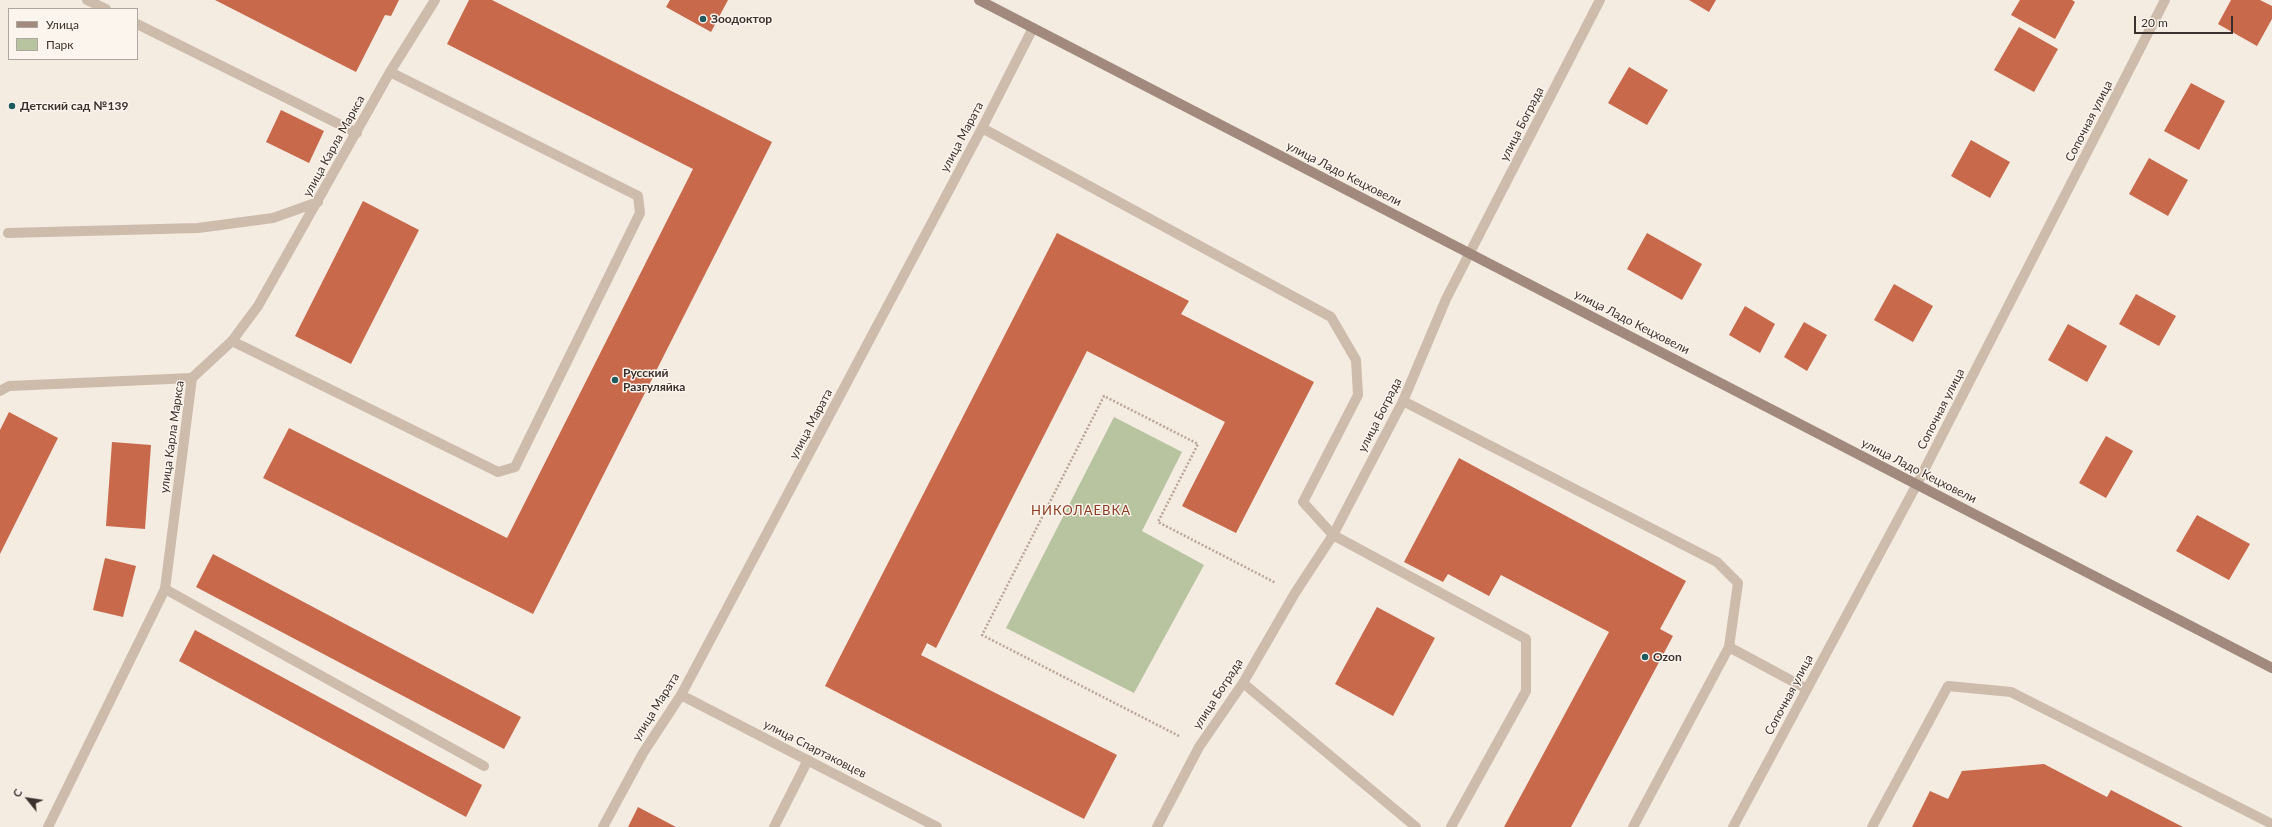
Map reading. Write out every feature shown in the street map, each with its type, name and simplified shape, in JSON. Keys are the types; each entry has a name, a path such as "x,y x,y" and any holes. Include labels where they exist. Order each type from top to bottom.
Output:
{"main road":[{"name":"улица Ладо Кецховели","path":"979,0 2272,668"}],"street":[{"path":"87,0 104,8"},
{"name":"улица Карла Маркса","path":"48,827 165,589 192,378 232,341 258,306 357,133 390,72 435,0"},
{"name":"улица Бограда","path":"1157,827 1199,747 1243,683 1295,593 1333,534 1403,401 1446,299 1600,0"},
{"name":"Сопочная улица","path":"1733,827 1917,484 2165,0"},
{"path":"138,24 357,133"},
{"name":"улица Марата","path":"603,827 643,753 681,695 982,128 1033,28"},
{"path":"232,341 498,472 515,467 640,213 638,196 390,72"},
{"path":"982,128 1331,317 1356,360 1358,396 1303,502 1333,534 1526,639 1526,691 1451,827"},
{"path":"8,233 198,228 273,218 318,202"},
{"path":"0,391 9,386 192,378"},
{"path":"1403,401 1717,562 1738,583 1729,647 1633,827"},
{"path":"165,589 484,766"},
{"path":"1729,647 1807,689"},
{"path":"1243,683 1416,827"},
{"path":"1872,827 1948,686 2011,692 2272,824"},
{"name":"улица Спартаковцев","path":"681,695 937,827"},
{"path":"774,827 808,760"}],"path":[{"path":"1199,747 982,635 1104,396 1198,444 1158,522 1295,593"}],"green space":[{"path":"1114,417 1182,452 1142,531 1204,565 1134,693 1006,628"}],"building":[{"path":"215,0 399,0 391,16 385,15 356,72"},
{"path":"469,0 492,0 772,142 533,614 263,478 289,428 507,538 693,169 447,44"},
{"name":"Зоодоктор","path":"670,0 728,0 711,32 666,7"},
{"path":"1689,0 1716,0 1709,12"},
{"path":"2020,0 2072,0 2075,2 2055,39 2011,15"},
{"path":"2231,0 2260,0 2272,6 2272,19 2257,46 2218,24"},
{"path":"2019,27 2058,49 2034,92 1994,70"},
{"path":"1629,67 1668,90 1647,125 1608,103"},
{"path":"2191,83 2225,101 2199,150 2164,131"},
{"path":"281,110 324,131 309,163 266,142"},
{"path":"1971,140 2010,162 1990,198 1951,176"},
{"path":"2149,158 2188,180 2168,216 2129,194"},
{"path":"363,201 419,230 351,364 295,336"},
{"path":"1057,233 1189,301 1181,314 1314,382 1236,533 1182,506 1225,422 1087,351 936,648 927,643 921,655 1117,755 1084,819 825,686"},
{"path":"1647,233 1702,264 1682,300 1627,269"},
{"path":"1894,284 1933,306 1913,342 1874,320"},
{"path":"2136,294 2176,316 2159,346 2119,324"},
{"path":"1745,306 1775,324 1760,353 1729,335"},
{"path":"1804,322 1827,335 1807,371 1784,357"},
{"path":"2068,324 2107,346 2087,382 2048,360"},
{"path":"9,412 58,438 0,554 0,430"},
{"path":"2106,436 2133,451 2106,498 2079,483"},
{"path":"112,442 151,445 145,529 106,526"},
{"path":"1459,458 1686,581 1660,629 1673,636 1571,827 1504,827 1609,632 1501,575 1489,596 1448,574 1443,582 1404,562"},
{"path":"2197,515 2250,544 2229,580 2176,551"},
{"path":"213,554 521,717 504,749 196,587"},
{"path":"105,558 136,566 123,617 93,610"},
{"path":"1377,607 1435,638 1393,716 1335,684"},
{"path":"195,630 482,785 466,817 179,661"},
{"path":"2044,764 2107,797 2111,790 2183,827 1912,827 1930,791 1948,799 1962,771"},
{"path":"638,807 676,827 628,827"}],"place":[{"name":"Зоодоктор","path":"703,19"},
{"name":"Детский сад №139","path":"12,106"},
{"name":"Русский Разгуляйка","path":"615,380"},
{"name":"Ozon","path":"1645,657"}],"district":[{"name":"НИКОЛАЕВКА","path":"1081,511"}]}
